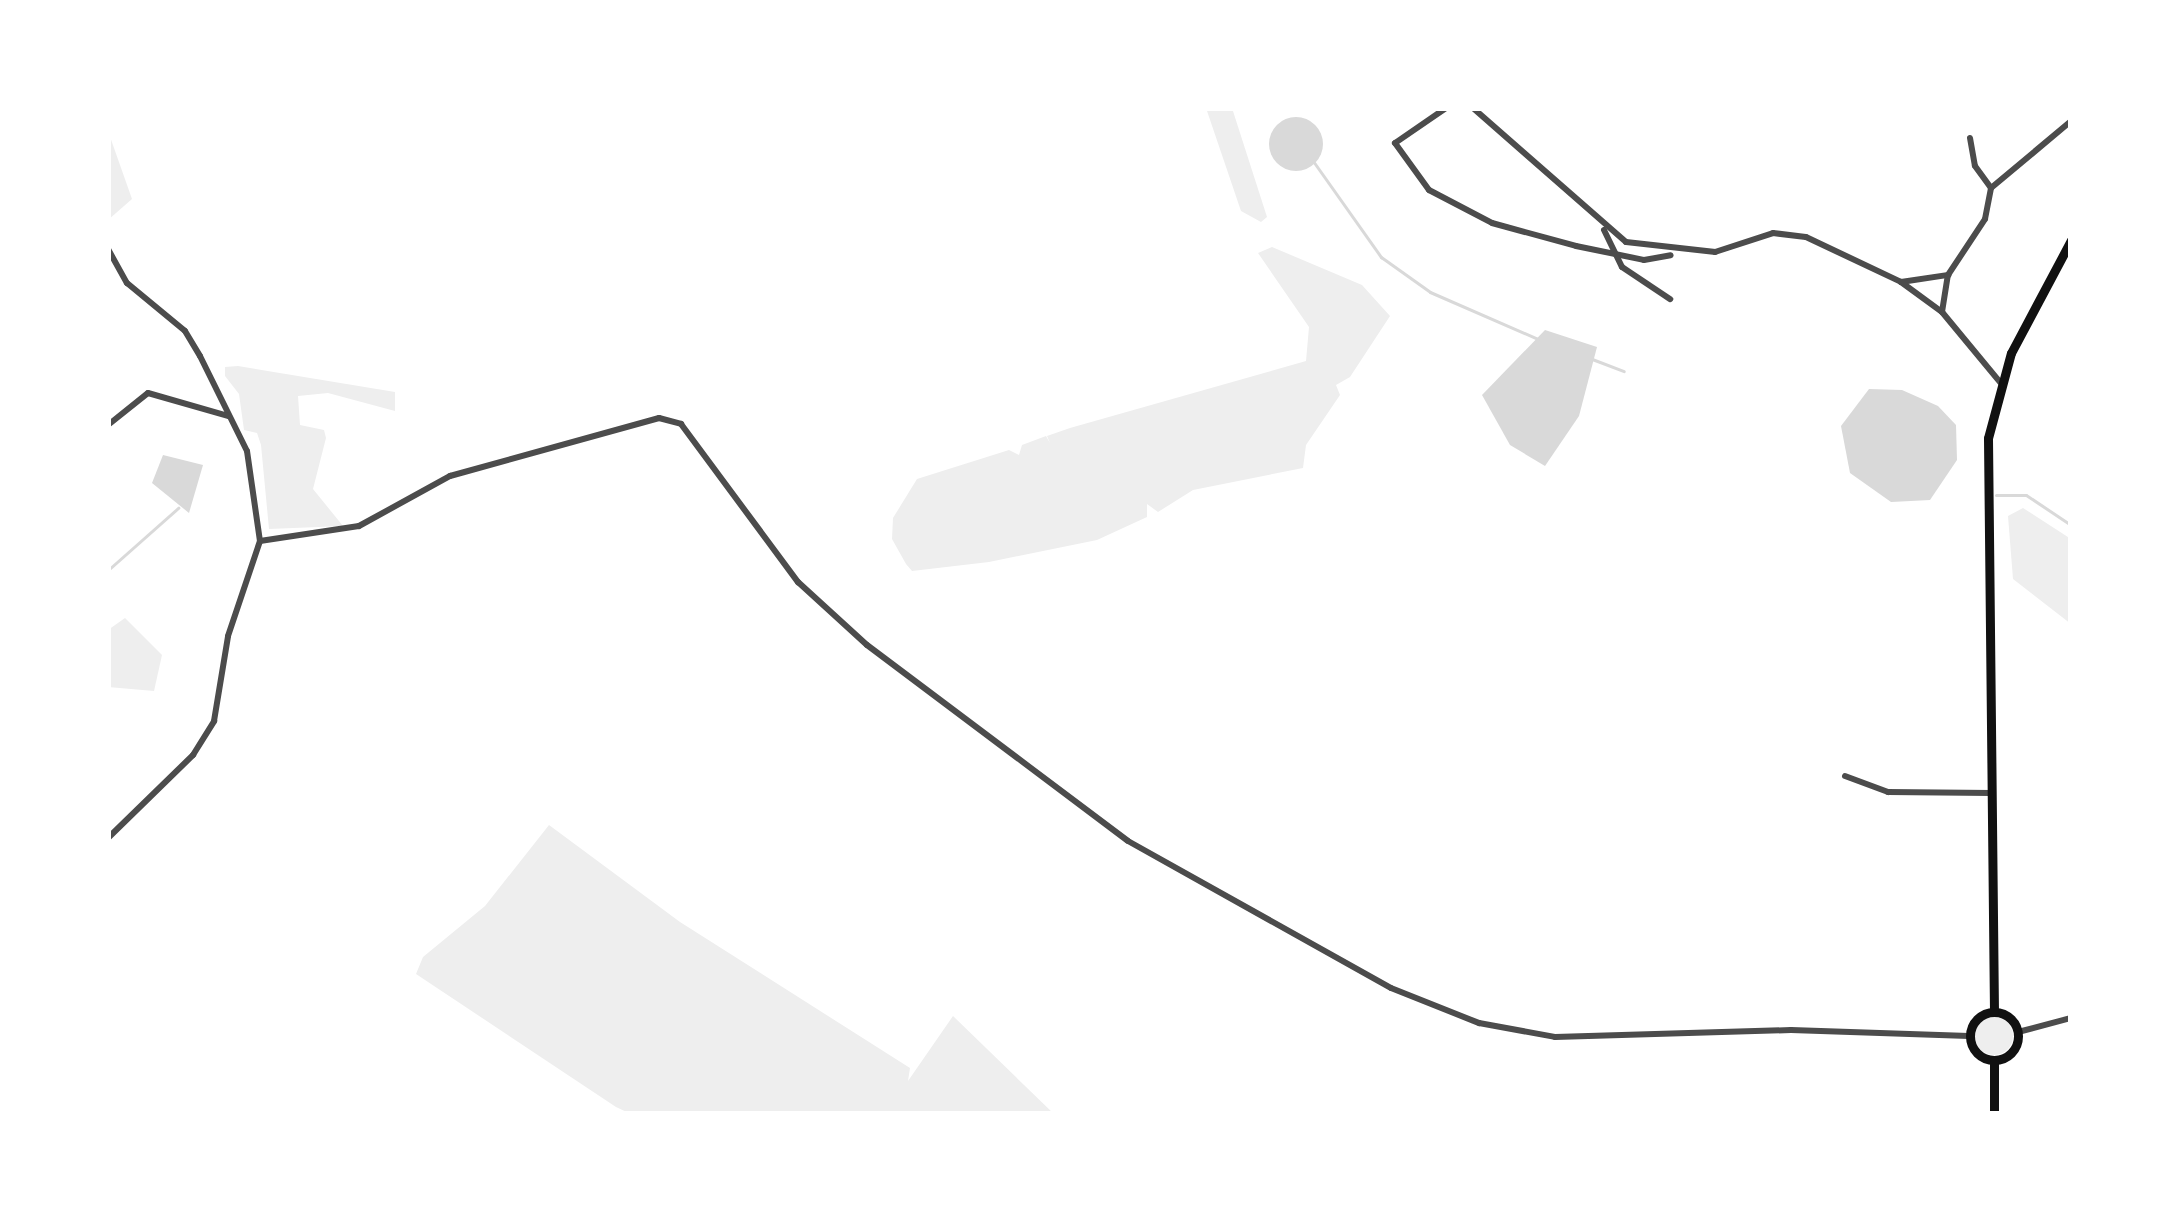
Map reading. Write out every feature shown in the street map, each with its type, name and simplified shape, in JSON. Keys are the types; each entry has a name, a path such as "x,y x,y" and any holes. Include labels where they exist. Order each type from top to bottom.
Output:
{"main road":[{"path":"1994,1012 1986,474 2000,382 2071,240"},
{"path":"1994,1012 1975,1021 1970,1036 1974,1051 1994,1061"},
{"path":"1994,1012 2018,1032 2012,1052 1994,1061"},
{"path":"1994,1061 1994,1114"}],"street":[{"path":"1446,108 1395,143 1412,176 1492,223 1644,260 1790,234 1900,282 1942,312 2000,382"},
{"path":"1473,108 1603,226 1626,242 1676,253"},
{"path":"1942,312 1948,275 1985,219 1991,188 2071,121"},
{"path":"1970,138 1975,166 1991,188"},
{"path":"1603,226 1609,250 1637,281 1670,299"},
{"path":"108,249 127,283 185,331 231,418 254,476 260,541 228,636 214,721 194,755 108,838"},
{"path":"1900,282 1948,275"},
{"path":"108,425 148,393 215,407 231,418"},
{"path":"260,541 359,526 450,476 670,420 694,440 798,582 867,645 1128,842 1390,988 1478,1023 1556,1036 1791,1030 1970,1036"},
{"path":"1845,776 1888,792 1994,793"},
{"path":"2018,1032 2071,1018"}],"shaded area":[{"path":"1206,108 1232,108 1267,217 1261,222 1241,211"},
{"path":"1296,117 1315,125 1323,144 1315,163 1296,171 1277,163 1269,144 1277,125"},
{"path":"108,131 132,199 108,220"},
{"path":"1272,247 1362,285 1390,316 1350,377 1336,385 1340,395 1306,445 1303,468 1193,490 1158,512 1147,504 1147,517 1097,540 989,562 912,571 892,539 893,518 917,479 1009,450 1019,455 1022,445 1046,436 1050,443 1047,436 1070,428 1306,361 1309,327 1258,253"},
{"path":"1545,330 1597,347 1579,416 1545,466 1510,445 1482,395"},
{"path":"225,367 395,392 395,411 328,393 298,396 300,425 324,430 326,438 313,489 343,526 269,529 261,445 257,433 244,430 239,394 225,376"},
{"path":"1869,389 1902,390 1938,406 1956,425 1957,460 1930,500 1891,502 1850,473 1841,426"},
{"path":"163,455 203,465 189,513 152,483"},
{"path":"2023,508 2071,539 2071,624 2013,579 2008,516"},
{"path":"125,618 162,655 154,691 108,687 108,630"},
{"path":"549,825 680,922 910,1068 908,1081 953,1016 1054,1114 631,1114 616,1107 416,974 423,957 485,906"},
{"path":"1994,1017 2007,1023 2013,1036 2007,1049 1994,1055 1981,1049 1975,1036 1981,1023"}],"waterway":[{"path":"1313,161 1381,257 1430,292 1538,339"},
{"path":"1592,359 1624,371"},
{"path":"1996,495 2026,495 2071,525"},
{"path":"108,570 178,508"}]}
